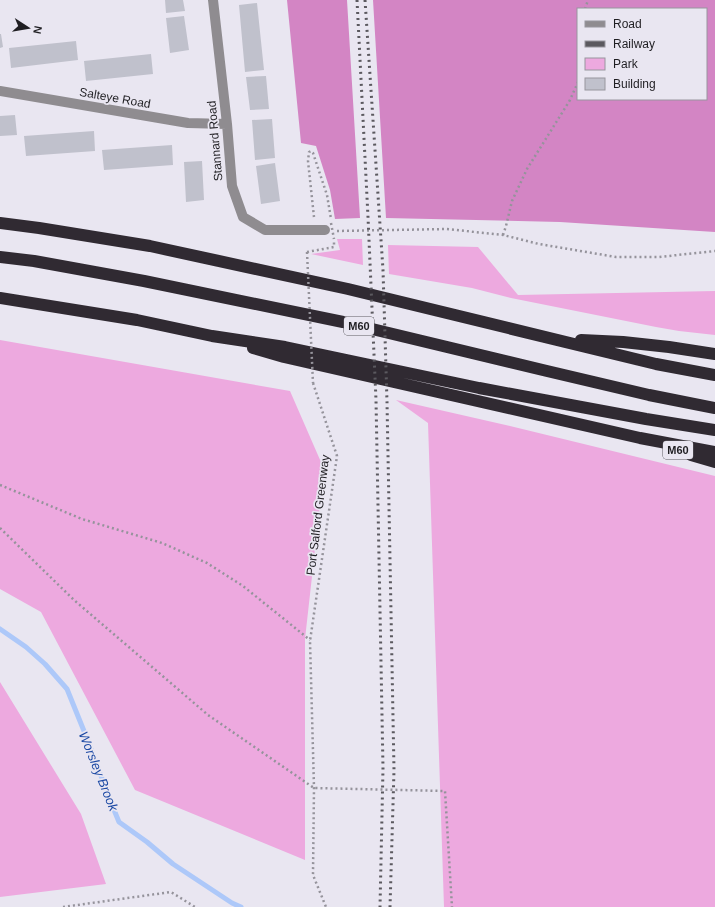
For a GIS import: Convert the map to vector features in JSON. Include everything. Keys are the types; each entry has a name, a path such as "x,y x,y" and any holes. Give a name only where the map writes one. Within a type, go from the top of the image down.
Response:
{"highway":[{"path":"0,223 150,246 348,289 656,364 715,375"},
{"name":"M60","path":"0,257 34,261 144,280 343,322 649,395 715,408"},
{"name":"M60","path":"0,298 136,320 212,336 285,347 479,388 646,419 715,430"},
{"name":"M60","path":"212,336 284,357 640,438 715,452"},
{"path":"552,338 623,342 715,354"},
{"name":"M60","path":"640,438 715,462"}],"street":[{"name":"Stannard Road","path":"214,0 232,186 243,217 265,230 324,228"},
{"name":"Salteye Road","path":"0,91 188,123 227,124"}],"path":[{"path":"503,235 512,201 528,169 570,100 577,84"},
{"path":"311,151 327,195 324,228 308,161 309,152 311,151"},
{"path":"324,228 447,229 503,235 539,244 616,257 659,256 715,251"},
{"name":"Port Salford Greenway","path":"324,228 334,247 307,252 313,383 337,456 310,640 314,788 313,875 326,907"},
{"path":"0,485 82,519 162,543 207,563 243,586 310,640"},
{"path":"0,528 74,600 208,715 314,788 444,791 452,907"},
{"path":"63,907 171,892 195,907"}],"green space":[{"path":"337,239 362,239 363,265 311,254 340,250"},
{"path":"388,245 478,247 518,295 715,291 715,335 656,327 511,298 472,288 389,274"},
{"path":"0,340 290,391 324,469 305,639 305,860 135,790 41,612 0,589"},
{"path":"396,400 715,476 715,907 444,907 428,423"},
{"path":"0,682 81,814 106,884 0,897"}],"shaded area":[{"path":"287,0 347,0 360,218 335,219 330,190 316,146 301,143"},
{"path":"373,0 715,0 715,232 560,222 386,218"}],"building":[{"path":"165,0 183,0 185,11 166,13"},
{"path":"257,3 264,70 245,72 239,5"},
{"path":"184,16 189,50 170,53 166,18"},
{"path":"0,34 3,47 0,48"},
{"path":"76,41 78,60 11,68 9,48"},
{"path":"151,54 153,74 86,81 84,61"},
{"path":"266,76 269,109 250,110 246,77"},
{"path":"15,115 17,135 0,136 0,116"},
{"path":"272,119 275,158 255,160 252,120"},
{"path":"94,131 95,151 26,156 24,136"},
{"path":"172,145 173,165 104,170 102,150"},
{"path":"202,161 204,200 186,202 184,162"},
{"path":"275,163 280,201 261,204 256,166"}],"waterway":[{"name":"Worsley Brook","path":"0,629 26,647 45,664 67,689 119,822 147,842 173,864 232,903 241,907"}],"railway":[{"path":"357,0 376,400 383,768 380,907"},
{"path":"365,0 383,270 387,402 394,770 390,907"}]}
